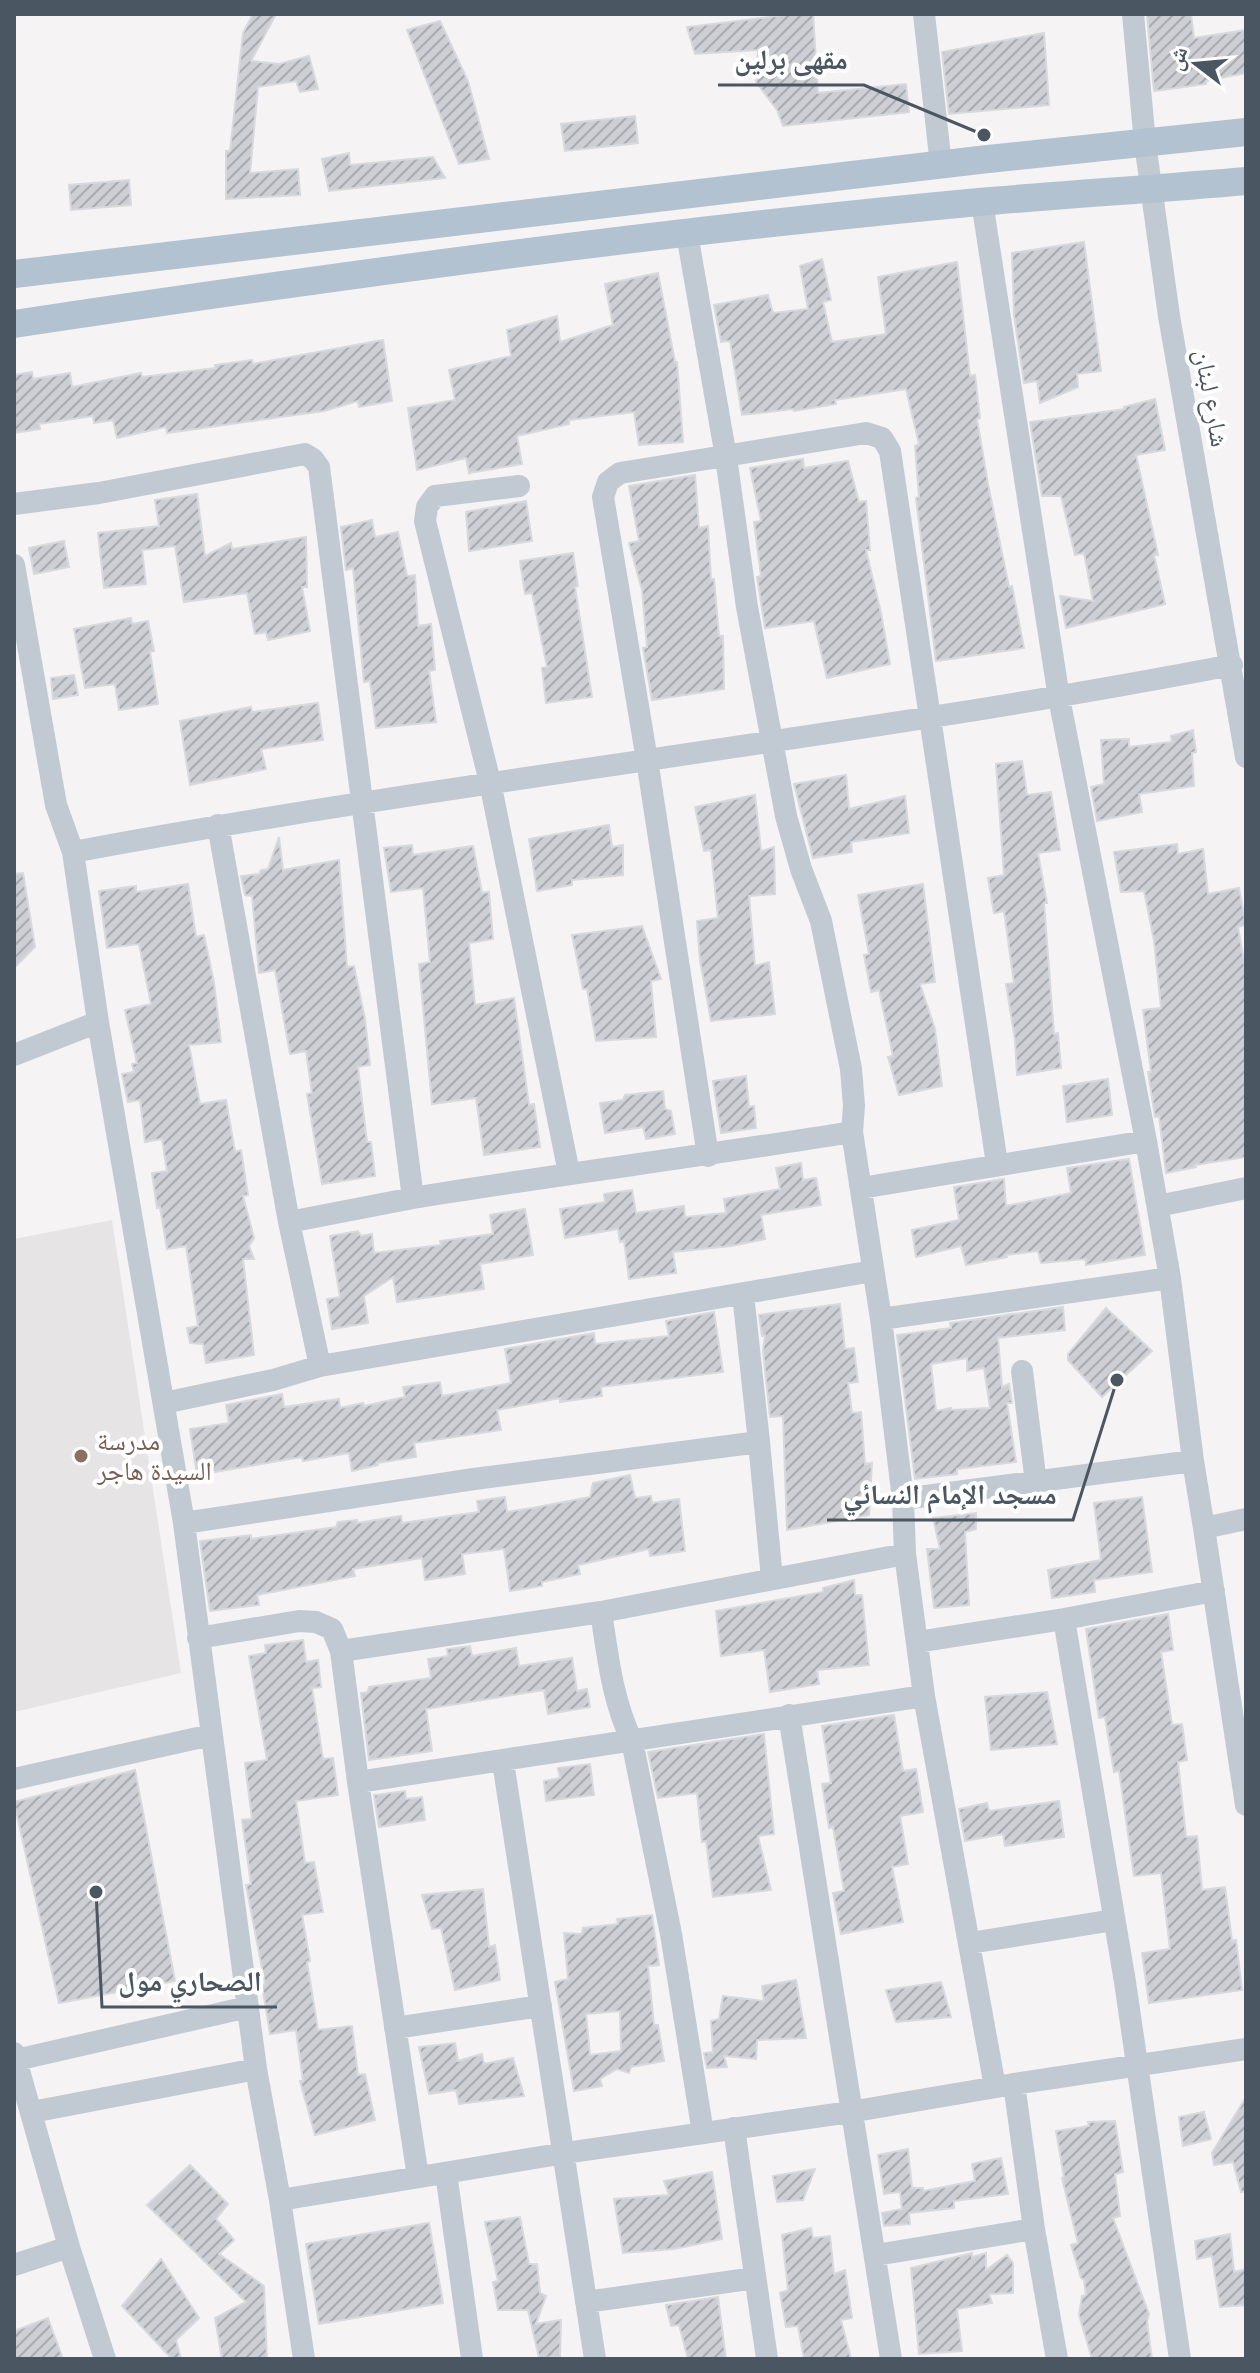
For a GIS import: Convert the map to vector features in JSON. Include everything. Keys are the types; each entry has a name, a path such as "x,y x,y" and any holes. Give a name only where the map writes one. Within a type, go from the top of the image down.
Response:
{"main road":[{"path":"14,274 1246,132"},
{"path":"14,324 224,292 687,234 982,202 1246,181"}],"street":[{"path":"924,14 941,165"},
{"name":"شارع لبنان","path":"1133,14 1145,143 1169,316 1246,757"},
{"path":"982,202 1059,698 1170,1278 1193,1461 1246,1805"},
{"path":"687,234 726,457 747,607 786,816 801,869 821,921 851,1069 854,1106 852,1132 881,1319 903,1499 905,1554 924,1696 970,1943 1005,2085 1057,2359"},
{"path":"708,1156 603,497 608,482 620,473 866,433 882,438 890,451 997,1164"},
{"path":"14,504 113,491 285,456 305,454 319,467 413,1198"},
{"path":"519,486 435,496 427,507 425,521 490,782 569,1173"},
{"path":"14,565 56,805 73,852 98,1022 184,1523 256,2069 304,2359"},
{"path":"73,852 218,825 490,782 1059,698 1232,665"},
{"path":"218,825 289,1222 320,1366"},
{"path":"14,1055 98,1022"},
{"path":"289,1222 569,1173 708,1156 852,1132"},
{"path":"861,1188 1146,1141"},
{"path":"1158,1206 1246,1188"},
{"path":"164,1403 264,1382 320,1366 873,1271"},
{"path":"881,1319 1170,1278"},
{"path":"743,1294 772,1579"},
{"path":"1022,1371 1036,1483"},
{"path":"184,1523 474,1479 759,1442"},
{"path":"903,1499 1193,1461"},
{"path":"1204,1528 1246,1519"},
{"path":"341,1651 601,1612 905,1554"},
{"path":"917,1642 1214,1591"},
{"path":"601,1612 613,1691 620,1717 632,1741 671,1934 703,2133"},
{"path":"1064,1619 1137,2066 1180,2359"},
{"path":"198,1638 299,1621 316,1622 332,1629 341,1651 418,2177"},
{"path":"358,1782 924,1696"},
{"path":"789,1715 891,2359"},
{"path":"14,1779 211,1735"},
{"path":"503,1762 595,2359"},
{"path":"970,1943 1114,1920"},
{"path":"395,2028 541,2006"},
{"path":"105,2359 69,2247 15,2056 248,2007"},
{"path":"280,2200 565,2153 850,2112 1246,2049"},
{"path":"32,2112 256,2069"},
{"path":"734,2128 767,2359"},
{"path":"446,2173 472,2359"},
{"path":"876,2255 1034,2229"},
{"path":"14,2265 69,2247"},
{"path":"586,2302 755,2278"}],"shaded area":[{"name":"مدرسة السيدة هاجر","path":"112,1220 181,1673 14,1712 14,1239"}],"building":[{"path":"253,14 276,14 251,61 279,64 309,56 318,89 300,92 296,81 258,87 250,173 298,169 300,195 226,199 226,151 230,151 243,33"},
{"path":"813,14 818,93 906,84 909,112 783,126 777,110 756,82 758,50 695,54 687,27"},
{"path":"1147,14 1191,14 1194,38 1246,30 1246,73 1206,81 1206,84 1154,91"},
{"path":"440,21 468,81 489,159 459,164 407,30"},
{"path":"1044,33 1049,105 949,114 942,52"},
{"path":"635,116 638,143 565,151 561,124"},
{"path":"349,153 350,165 433,157 445,178 329,191 322,159"},
{"path":"129,180 131,205 71,210 69,185"},
{"path":"1084,242 1101,371 1077,374 1078,387 1040,403 1037,381 1024,383 1014,315 1012,253"},
{"path":"822,259 831,300 823,302 832,342 886,334 878,277 957,262 970,376 975,375 980,418 977,419 988,484 1024,648 936,661 916,498 919,497 915,446 919,444 906,389 835,400 836,404 794,411 742,415 730,341 721,342 714,305 768,295 773,313 808,309 800,266"},
{"path":"658,273 677,362 683,442 639,445 634,412 569,420 569,424 517,436 522,464 469,473 466,458 417,470 408,408 455,400 449,370 511,356 507,330 557,316 560,342 613,325 605,284"},
{"path":"383,340 392,401 359,407 358,401 324,411 167,433 166,427 117,438 113,420 94,423 93,416 39,424 40,429 14,433 14,375 32,372 33,379 70,373 72,387 141,373 142,377 216,368 215,365 252,360 253,364"},
{"path":"1155,399 1165,450 1136,455 1158,555 1154,555 1165,604 1066,628 1060,596 1093,601 1084,553 1075,555 1061,496 1042,496 1030,422 1125,409"},
{"path":"803,459 804,468 848,461 859,502 866,501 870,550 866,550 890,664 827,678 814,621 765,628 757,577 761,576 754,522 761,521 750,468"},
{"path":"695,475 699,528 708,526 711,579 714,579 719,636 723,636 724,689 652,700 643,648 647,647 642,590 629,543 639,541 629,486"},
{"path":"197,494 205,556 231,543 232,549 306,537 307,587 302,587 310,631 268,640 266,632 255,634 247,593 184,602 175,546 142,550 146,584 104,588 98,533 159,526 155,500"},
{"path":"526,501 532,541 469,551 466,512"},
{"path":"372,520 375,537 398,532 407,576 415,575 418,626 431,624 435,670 429,671 436,722 376,728 370,681 364,682 353,568 346,570 341,527"},
{"path":"64,541 69,567 34,574 29,548"},
{"path":"573,553 578,586 575,587 592,697 546,703 542,668 547,667 532,593 525,594 520,561"},
{"path":"131,618 132,624 148,621 158,704 119,710 115,684 85,688 74,629"},
{"path":"74,675 78,695 53,699 51,678"},
{"path":"318,703 323,740 261,749 266,769 190,785 180,721 251,707 252,712"},
{"path":"1193,730 1196,752 1192,753 1194,786 1139,794 1142,812 1097,821 1091,787 1104,784 1101,740 1129,739 1129,747 1172,742 1171,736"},
{"path":"1022,761 1027,795 1051,792 1060,850 1038,853 1047,903 1044,903 1054,1034 1058,1033 1061,1068 1017,1075 1006,984 1014,983 1004,911 994,913 988,878 1004,875 996,764"},
{"path":"846,775 849,809 905,796 909,833 851,842 852,852 813,858 794,784"},
{"path":"755,795 761,851 774,847 775,894 749,896 755,966 769,962 775,1014 711,1021 700,960 697,921 718,918 711,850 704,851 695,807"},
{"path":"609,825 612,847 623,845 623,875 572,880 572,885 537,891 529,839"},
{"path":"279,837 283,870 339,860 347,967 354,966 365,1019 370,1065 358,1067 367,1142 371,1142 375,1176 322,1184 307,1094 312,1093 306,1051 290,1054 275,970 259,973 252,896 245,895 241,876 259,874 261,870 268,869"},
{"path":"1177,844 1178,854 1203,849 1208,894 1239,888 1246,925 1238,927 1246,973 1246,1157 1166,1173 1159,1116 1155,1117 1148,1072 1151,1072 1143,1010 1161,1008 1154,941 1144,891 1121,892 1114,852"},
{"path":"412,845 413,855 473,846 482,893 489,892 493,939 469,943 475,1005 514,998 529,1105 534,1104 540,1147 484,1155 476,1098 432,1104 419,964 430,962 423,888 391,892 384,848"},
{"path":"23,873 35,947 14,968 14,874"},
{"path":"188,884 196,937 204,935 221,1042 189,1045 200,1104 226,1100 235,1152 241,1150 248,1195 243,1196 254,1238 249,1246 254,1259 243,1259 254,1355 206,1363 203,1344 190,1343 187,1328 198,1326 186,1246 167,1249 160,1207 157,1208 152,1173 167,1171 162,1139 145,1142 140,1100 128,1102 122,1074 134,1072 132,1064 137,1063 125,1010 151,1004 139,944 107,948 99,891 136,886 136,892"},
{"path":"923,884 935,982 920,984 935,1029 942,1086 899,1095 888,1057 893,1056 879,990 871,992 864,955 869,954 858,895"},
{"path":"642,926 661,979 651,981 656,1037 596,1041 587,989 583,989 572,935"},
{"path":"746,1076 749,1107 754,1106 756,1128 721,1133 713,1081"},
{"path":"1108,1079 1112,1115 1067,1122 1063,1086"},
{"path":"663,1091 665,1109 671,1111 675,1134 646,1139 643,1127 605,1133 600,1103 623,1100 625,1095"},
{"path":"1129,1159 1145,1255 1086,1265 1086,1259 1041,1263 1038,1251 966,1265 961,1246 916,1257 912,1230 959,1220 954,1187 1004,1179 1006,1206 1071,1193 1067,1168"},
{"path":"801,1163 803,1180 816,1178 821,1205 761,1215 765,1239 673,1252 676,1273 629,1279 624,1241 620,1242 618,1229 565,1238 560,1209 605,1202 604,1194 632,1190 636,1213 684,1206 685,1217 726,1213 724,1199 780,1189 776,1168"},
{"path":"525,1209 533,1255 480,1264 484,1289 397,1302 393,1277 364,1296 368,1323 332,1329 327,1299 340,1297 330,1236 358,1231 361,1236 372,1234 374,1253 441,1245 440,1241 493,1234 490,1215"},
{"path":"840,1304 845,1349 854,1348 858,1382 848,1383 852,1413 861,1412 865,1464 872,1463 869,1515 787,1530 783,1416 770,1417 763,1351 765,1335 762,1336 759,1315"},
{"path":"1063,1307 1065,1330 998,1338 1002,1387 1009,1384 1012,1403 1007,1403 1016,1462 957,1469 957,1474 915,1479 897,1335 951,1328 950,1323","holes":["967,1358 967,1371 984,1368 990,1408 936,1411 931,1364"]},
{"path":"1106,1308 1152,1351 1102,1397 1068,1360 1068,1354"},
{"path":"714,1312 723,1372 601,1387 602,1396 560,1402 560,1398 497,1410 501,1430 414,1443 416,1457 377,1463 352,1471 349,1453 303,1461 302,1457 197,1475 190,1429 229,1423 226,1405 282,1394 284,1407 339,1399 340,1408 405,1397 403,1387 440,1382 442,1396 511,1383 505,1349 594,1333 595,1344 669,1336 666,1321"},
{"path":"630,1475 635,1498 651,1496 652,1503 679,1499 685,1551 650,1556 649,1549 578,1565 580,1574 542,1582 542,1586 510,1591 504,1549 462,1554 465,1574 425,1580 422,1558 353,1569 355,1576 257,1595 259,1605 210,1611 200,1541 251,1535 251,1539 336,1527 338,1522 357,1520 357,1523 401,1516 402,1523 479,1512 477,1501 505,1497 507,1512 590,1497 593,1483"},
{"path":"1142,1497 1152,1572 1094,1580 1095,1592 1052,1598 1048,1570 1101,1560 1094,1503"},
{"path":"976,1513 976,1529 965,1532 969,1605 934,1608 927,1549 940,1549 933,1518"},
{"path":"854,1580 855,1595 862,1595 869,1665 817,1670 819,1684 770,1692 764,1650 721,1656 716,1611 823,1592 823,1588"},
{"path":"1168,1614 1173,1650 1161,1652 1172,1725 1182,1724 1187,1760 1178,1762 1186,1837 1197,1836 1202,1890 1225,1887 1242,1990 1149,2003 1142,1953 1170,1949 1161,1873 1134,1876 1119,1771 1114,1772 1105,1717 1099,1718 1086,1629"},
{"path":"303,1640 306,1662 318,1660 321,1687 312,1688 323,1759 333,1758 338,1795 296,1801 305,1863 314,1862 323,1912 302,1915 310,1961 307,1962 318,2030 352,2026 358,2075 365,2074 375,2120 315,2135 300,2081 303,2081 296,2030 270,2034 262,1985 265,1984 246,1885 251,1884 242,1820 252,1819 245,1763 267,1760 249,1656 266,1653 265,1645"},
{"path":"470,1646 472,1656 516,1648 519,1666 572,1658 577,1691 587,1689 590,1707 548,1714 544,1690 426,1709 432,1751 369,1760 361,1693 368,1692 369,1687 431,1678 428,1659 448,1656 447,1649"},
{"path":"1047,1692 1057,1744 991,1750 985,1697"},
{"path":"894,1715 903,1771 916,1769 923,1812 900,1816 908,1864 892,1867 903,1922 841,1934 833,1893 844,1891 822,1784 831,1783 822,1726"},
{"path":"764,1734 774,1834 758,1836 771,1890 713,1897 706,1841 702,1842 697,1793 658,1798 648,1752"},
{"path":"590,1764 594,1795 546,1801 544,1781 560,1778 558,1768"},
{"path":"135,1770 175,1981 59,2003 14,1802"},
{"path":"405,1791 406,1799 422,1797 425,1820 379,1827 374,1795"},
{"path":"1059,1801 1064,1837 1005,1846 1003,1834 965,1841 959,1809 987,1803 989,1811"},
{"path":"483,1889 489,1947 495,1945 500,1980 455,1990 441,1928 432,1929 422,1895"},
{"path":"652,1915 659,1965 648,1966 654,2025 658,2025 664,2061 631,2067 629,2073 617,2069 600,2079 602,2086 574,2091 555,1982 568,1979 564,1933 582,1934 583,1928 618,1924 617,1919","holes":["620,2011 621,2051 590,2055 586,2014"]},
{"path":"796,1980 806,2038 757,2040 756,2059 724,2056 727,2067 707,2068 704,2053 713,2052 711,2021 719,2019 723,1996 764,2001 762,1986"},
{"path":"941,1982 951,2017 896,2022 886,1990"},
{"path":"455,2043 458,2061 482,2054 484,2064 513,2058 524,2096 459,2104 456,2090 429,2094 419,2047"},
{"path":"1246,2097 1246,2191 1241,2192 1233,2162 1214,2165 1212,2153"},
{"path":"1204,2112 1211,2139 1183,2146 1179,2117"},
{"path":"1115,2121 1123,2172 1115,2174 1120,2216 1113,2218 1149,2314 1147,2322 1152,2359 1092,2359 1079,2315 1082,2296 1086,2295 1071,2245 1078,2243 1062,2178 1056,2131 1089,2126 1088,2122"},
{"path":"908,2149 912,2188 923,2188 923,2191 975,2181 972,2164 1001,2158 1008,2194 954,2201 954,2208 909,2213 910,2224 884,2226 882,2213 902,2209 900,2192 884,2194 878,2155"},
{"path":"190,2165 228,2204 216,2219 234,2240 219,2254 264,2286 267,2359 222,2359 215,2318 246,2302 147,2205"},
{"path":"815,2169 803,2200 777,2202 773,2176"},
{"path":"712,2172 722,2239 674,2249 623,2253 614,2199 669,2195 664,2181"},
{"path":"520,2217 529,2264 537,2264 540,2293 546,2296 536,2324 561,2320 560,2357 539,2358 528,2310 498,2310 493,2282 498,2281 485,2222"},
{"path":"429,2223 443,2303 319,2324 306,2244"},
{"path":"811,2228 813,2238 830,2236 834,2274 845,2270 852,2318 841,2320 851,2359 804,2359 798,2326 786,2327 780,2293 788,2290 782,2235"},
{"path":"1230,2234 1234,2272 1246,2269 1246,2305 1220,2307 1212,2256 1197,2259 1195,2241"},
{"path":"972,2253 972,2257 986,2253 986,2270 1007,2255 1013,2263 1013,2293 989,2294 992,2303 957,2309 962,2351 919,2354 911,2268"},
{"path":"161,2259 199,2318 176,2340 181,2359 172,2359 122,2306"},
{"path":"718,2297 726,2359 688,2359 679,2325 671,2326 666,2305"},
{"path":"48,2318 63,2359 14,2359 14,2331"}],"place":[{"name":"مقهى برلين","path":"984,135"},
{"name":"مسجد الإمام النسائي","path":"1117,1380"},
{"name":"مدرسة السيدة هاجر","path":"81,1456"},
{"name":"الصحاري مول","path":"96,1892"}]}
